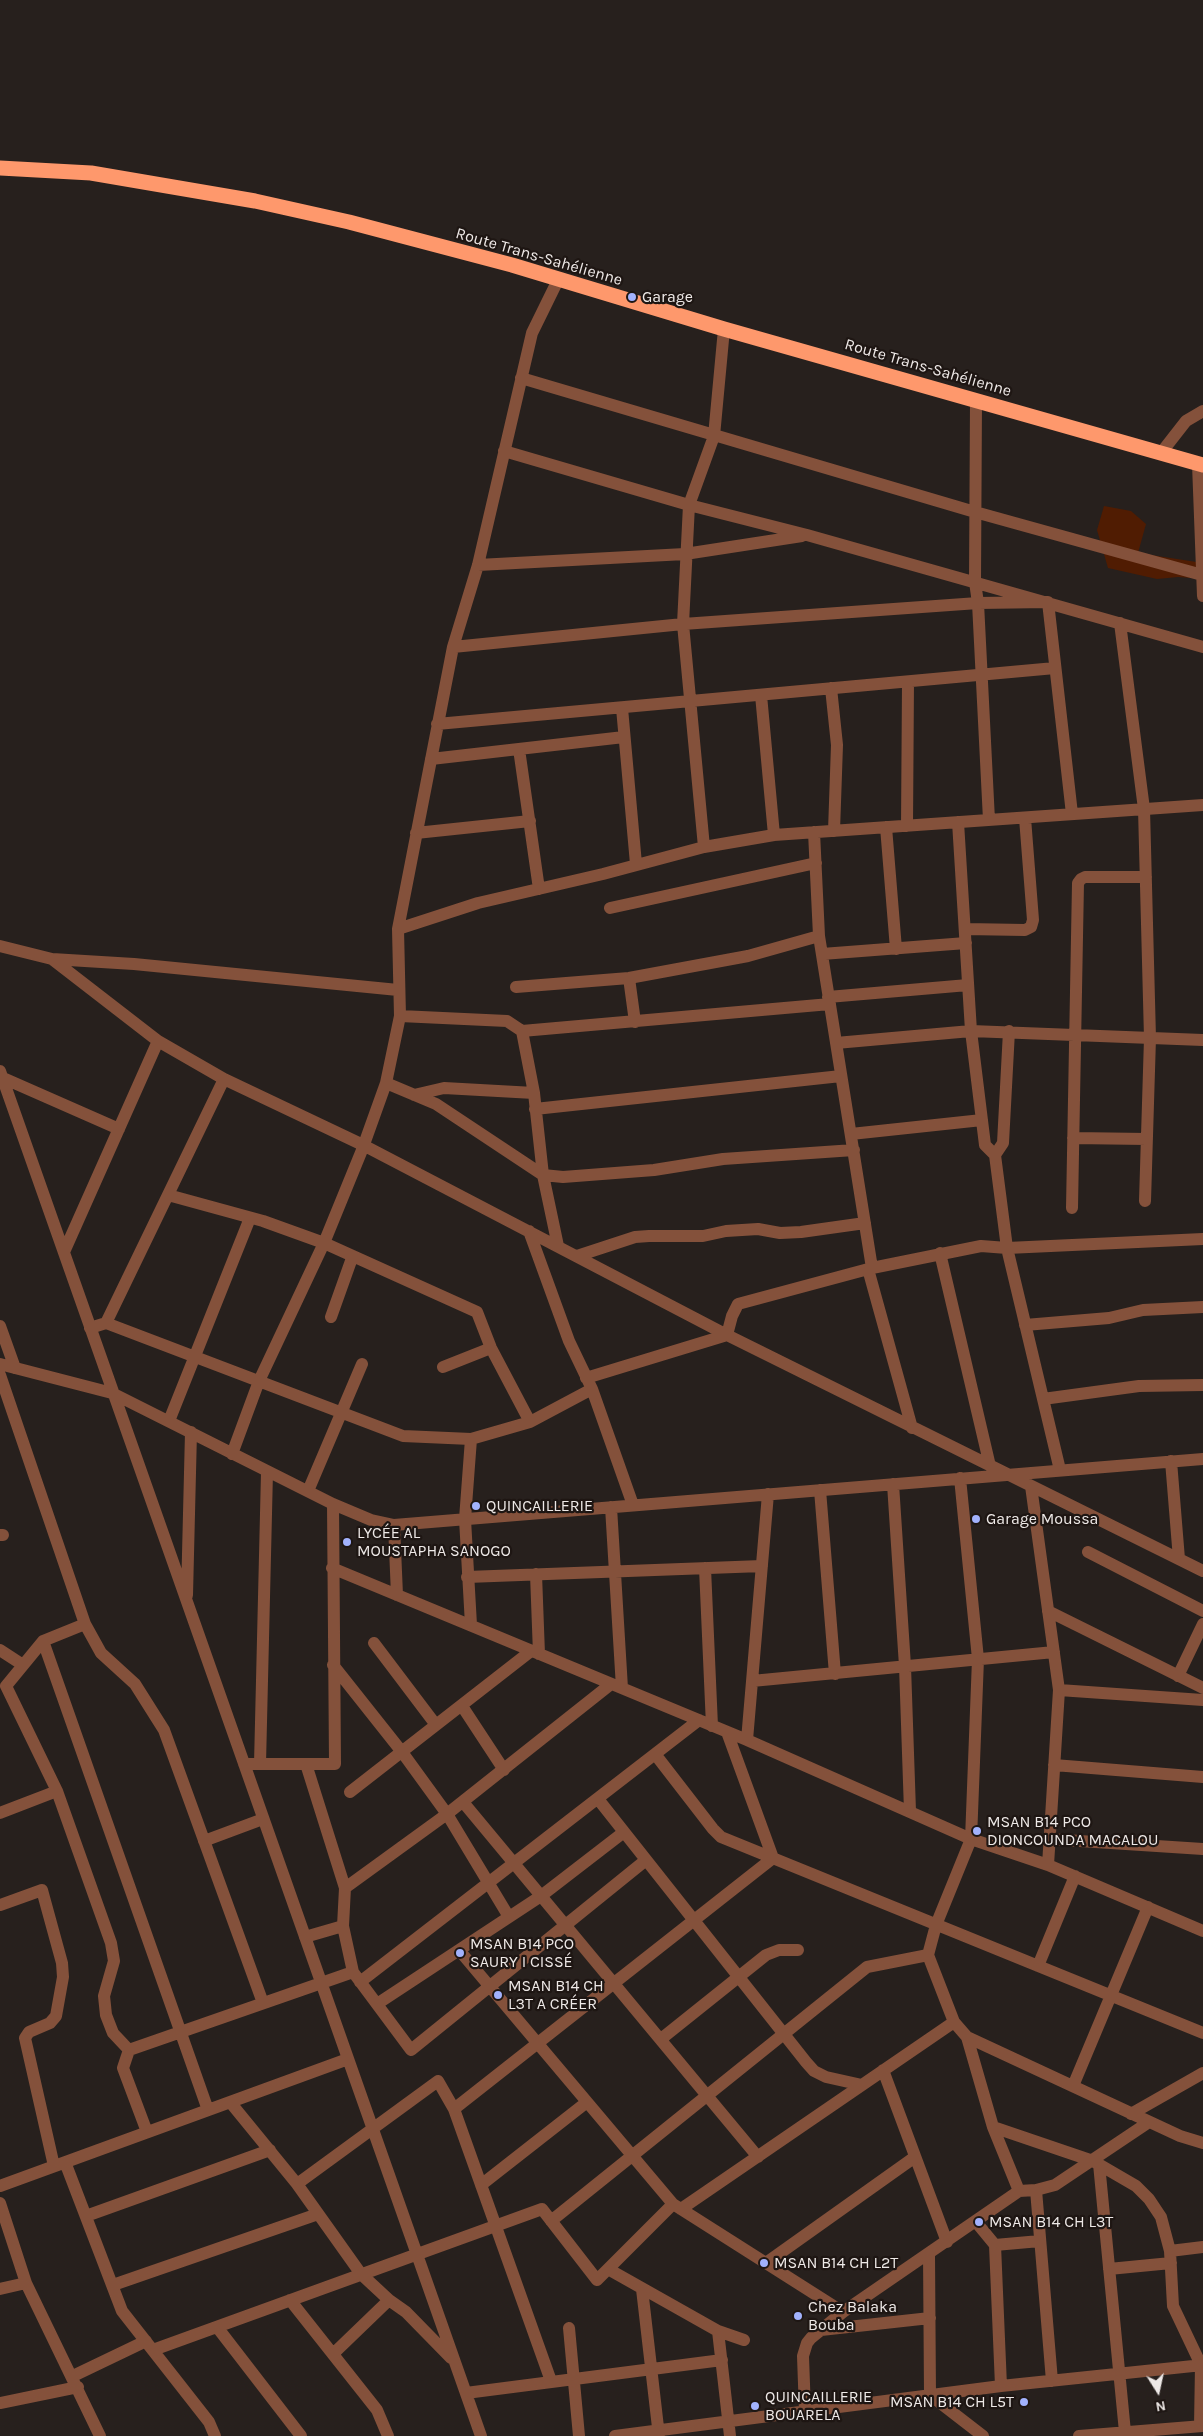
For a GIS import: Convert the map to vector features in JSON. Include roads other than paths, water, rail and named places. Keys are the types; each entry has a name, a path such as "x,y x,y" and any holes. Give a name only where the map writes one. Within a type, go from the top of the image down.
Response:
{"highway":[{"name":"Route Trans-Sahélienne","path":"0,168 91,172 255,201 349,222 512,265 724,330 1201,465"}],"street":[{"path":"232,1454 259,1381 324,1243 386,1083 400,1016 398,929 453,647 478,565 532,333 558,280"},
{"path":"704,847 683,624 689,504 714,436 724,330"},
{"path":"521,378 975,512 1202,575"},
{"path":"976,401 975,582 978,603 980,675 989,820"},
{"path":"1161,453 1186,421 1203,412"},
{"path":"504,451 1203,647"},
{"path":"1201,465 1203,593"},
{"path":"478,565 686,554 807,535"},
{"path":"453,647 683,624 978,603 1048,602"},
{"path":"1048,602 1072,814"},
{"path":"1120,623 1144,809 1150,1038 1145,1201"},
{"path":"437,724 1055,668"},
{"path":"908,682 908,826"},
{"path":"832,688 837,745 834,831"},
{"path":"760,695 774,835"},
{"path":"622,708 636,864"},
{"path":"431,759 624,737"},
{"path":"520,750 539,889"},
{"path":"398,929 478,903 704,847 774,835 1203,805"},
{"path":"965,930 1025,930 1031,927 1033,920 1026,818"},
{"path":"416,833 530,821"},
{"path":"958,822 971,1031 985,1145 995,1155 1007,1248 1060,1470"},
{"path":"886,827 896,949"},
{"path":"814,832 819,936 854,1150 870,1268 912,1428"},
{"path":"610,908 816,864"},
{"path":"1072,1208 1078,883 1081,878 1086,877 1146,877"},
{"path":"516,987 629,978 748,956 819,936"},
{"path":"822,954 966,943"},
{"path":"0,946 52,959 134,964 398,990"},
{"path":"52,959 158,1041 224,1079 363,1145 727,1335 912,1428 990,1466 1011,1474 1031,1486 1203,1572"},
{"path":"629,978 635,1022"},
{"path":"400,1016 507,1021 522,1031 635,1022 968,985"},
{"path":"522,1031 534,1093 543,1175 558,1246"},
{"path":"836,1043 971,1031 1203,1040"},
{"path":"995,1155 1003,1143 1009,1031"},
{"path":"64,1252 158,1041"},
{"path":"1,1074 119,1129"},
{"path":"1,1074 481,2436"},
{"path":"536,1109 841,1076"},
{"path":"106,1323 224,1079"},
{"path":"386,1083 436,1104 543,1175 563,1177 654,1170 722,1159 854,1150"},
{"path":"414,1095 444,1088 534,1093"},
{"path":"851,1134 982,1120"},
{"path":"1073,1138 1147,1139"},
{"path":"168,1195 250,1218 324,1243 352,1258 477,1312 491,1348 530,1422"},
{"path":"169,1421 250,1218"},
{"path":"577,1256 635,1237 702,1236 758,1229 780,1233 801,1232 865,1223"},
{"path":"530,1231 569,1342 589,1384 633,1505"},
{"path":"727,1335 732,1316 738,1304 870,1268 940,1253 981,1246 1007,1248 1203,1239"},
{"path":"940,1253 990,1466"},
{"path":"332,1317 352,1258"},
{"path":"1025,1325 1109,1318 1143,1310 1203,1307"},
{"path":"90,1328 106,1323 403,1436 471,1439 530,1422 589,1384 727,1335"},
{"path":"0,1326 15,1368"},
{"path":"443,1367 491,1348"},
{"path":"0,1364 112,1393 333,1504 370,1520 394,1525 1203,1459"},
{"path":"308,1492 362,1364"},
{"path":"0,1375 85,1624 101,1653 135,1684 164,1730 263,2004"},
{"path":"1043,1399 1139,1386 1203,1385"},
{"path":"187,1604 191,1432"},
{"path":"471,1439 465,1519 471,1625"},
{"path":"1171,1461 1179,1559"},
{"path":"260,1764 267,1472"},
{"path":"960,1478 978,1659 971,1839 936,1925 928,1955 954,2022 967,2037 1180,2136 1203,2143"},
{"path":"893,1484 905,1666 910,1810"},
{"path":"1031,1486 1059,1690 1048,1865"},
{"path":"820,1490 835,1674"},
{"path":"747,1740 768,1494"},
{"path":"244,1764 335,1764 333,1504"},
{"path":"611,1507 617,1686"},
{"path":"394,1525 397,1595"},
{"path":"1088,1552 1203,1611"},
{"path":"467,1577 762,1566"},
{"path":"332,1568 747,1740 910,1810 971,1839 1048,1865 1203,1931"},
{"path":"705,1568 712,1726"},
{"path":"535,1652 536,1574"},
{"path":"1048,1612 1203,1688"},
{"path":"85,1624 43,1641 3,1687 57,1791 111,1943 114,1961 104,1996 106,2015 114,2034 129,2050"},
{"path":"1178,1676 1203,1624"},
{"path":"43,1641 208,2110"},
{"path":"374,1643 436,1726"},
{"path":"0,1650 23,1665"},
{"path":"350,1792 535,1652"},
{"path":"752,1681 1054,1652"},
{"path":"333,1666 402,1752 447,1814 509,1917"},
{"path":"345,1888 617,1686"},
{"path":"1059,1690 1203,1700"},
{"path":"462,1706 504,1770"},
{"path":"129,2050 321,1983 357,1977 488,1884 699,1720"},
{"path":"727,1732 772,1858"},
{"path":"655,1754 717,1833 772,1858 1203,2033"},
{"path":"306,1764 345,1888 343,1926 357,1977 411,2050 646,1860"},
{"path":"1054,1765 1203,1777"},
{"path":"0,1813 57,1791"},
{"path":"598,1799 814,2071 826,2077 862,2085"},
{"path":"463,1802 758,2157"},
{"path":"204,1841 263,1819"},
{"path":"377,2004 541,1896 624,1832"},
{"path":"1049,1839 1203,1849"},
{"path":"454,2109 772,1858"},
{"path":"1038,1966 1074,1876"},
{"path":"0,1904 42,1890 62,1963 63,1977 56,2016 50,2023 29,2032 25,2038 60,2164 86,2216 122,2311 209,2422 215,2436"},
{"path":"1073,2086 1148,1907"},
{"path":"305,1937 343,1926"},
{"path":"459,1950 677,2207 843,2312"},
{"path":"661,2040 738,1977 772,1952 798,1950"},
{"path":"551,2221 867,1967 928,1955"},
{"path":"0,2403 75,2381 149,2345 217,2327 542,2209 598,2280 677,2207 758,2157 954,2022"},
{"path":"967,2037 993,2127 1019,2191"},
{"path":"129,2050 123,2068 147,2132"},
{"path":"0,2186 348,2059"},
{"path":"884,2070 947,2242"},
{"path":"1132,2114 1203,2073"},
{"path":"297,2184 438,2081 454,2109 551,2381"},
{"path":"230,2102 297,2184 361,2274 389,2300 406,2312 456,2363"},
{"path":"481,2185 587,2102"},
{"path":"805,2412 803,2356 807,2343 821,2330 843,2312 1019,2191 1036,2190 1055,2185 1096,2163 1149,2122"},
{"path":"993,2127 1096,2163 1136,2186 1149,2199 1161,2217 1170,2257 1173,2306 1202,2365 1197,2429 1079,2436"},
{"path":"86,2216 270,2150"},
{"path":"766,2263 915,2156"},
{"path":"1096,2163 1109,2269 1124,2432"},
{"path":"1036,2190 1052,2381"},
{"path":"0,2204 26,2283 100,2436"},
{"path":"113,2285 318,2214"},
{"path":"976,2222 995,2244 1001,2386"},
{"path":"995,2244 1040,2241"},
{"path":"1109,2269 1170,2257 1203,2247"},
{"path":"930,2254 930,2395"},
{"path":"608,2269 718,2331 744,2340"},
{"path":"0,2289 26,2283"},
{"path":"642,2289 659,2433"},
{"path":"290,2300 377,2410 388,2436"},
{"path":"333,2354 389,2300"},
{"path":"821,2330 930,2318"},
{"path":"217,2327 301,2436"},
{"path":"569,2328 579,2436"},
{"path":"718,2331 730,2436"},
{"path":"466,2393 722,2360"},
{"path":"615,2436 659,2433 729,2421 1001,2386 1202,2365"},
{"path":"930,2395 983,2436"}],"place":[{"name":"Garage","path":"632,297"},
{"name":"QUINCAILLERIE","path":"476,1506"},
{"name":"Garage Moussa","path":"976,1519"},
{"name":"LYCÉE AL MOUSTAPHA SANOGO","path":"347,1542"},
{"name":"MSAN B14 PCO DIONCOUNDA MACALOU","path":"977,1831"},
{"name":"MSAN B14 PCO SAURY I CISSÉ","path":"460,1953"},
{"name":"MSAN B14 CH L3T A CRÉER","path":"498,1995"},
{"name":"MSAN B14 CH L3T","path":"979,2222"},
{"name":"MSAN B14 CH L2T","path":"764,2263"},
{"name":"Chez Balaka Bouba","path":"798,2316"},
{"name":"MSAN B14 CH L5T","path":"1024,2402"},
{"name":"QUINCAILLERIE BOUARELA","path":"755,2406"}]}
